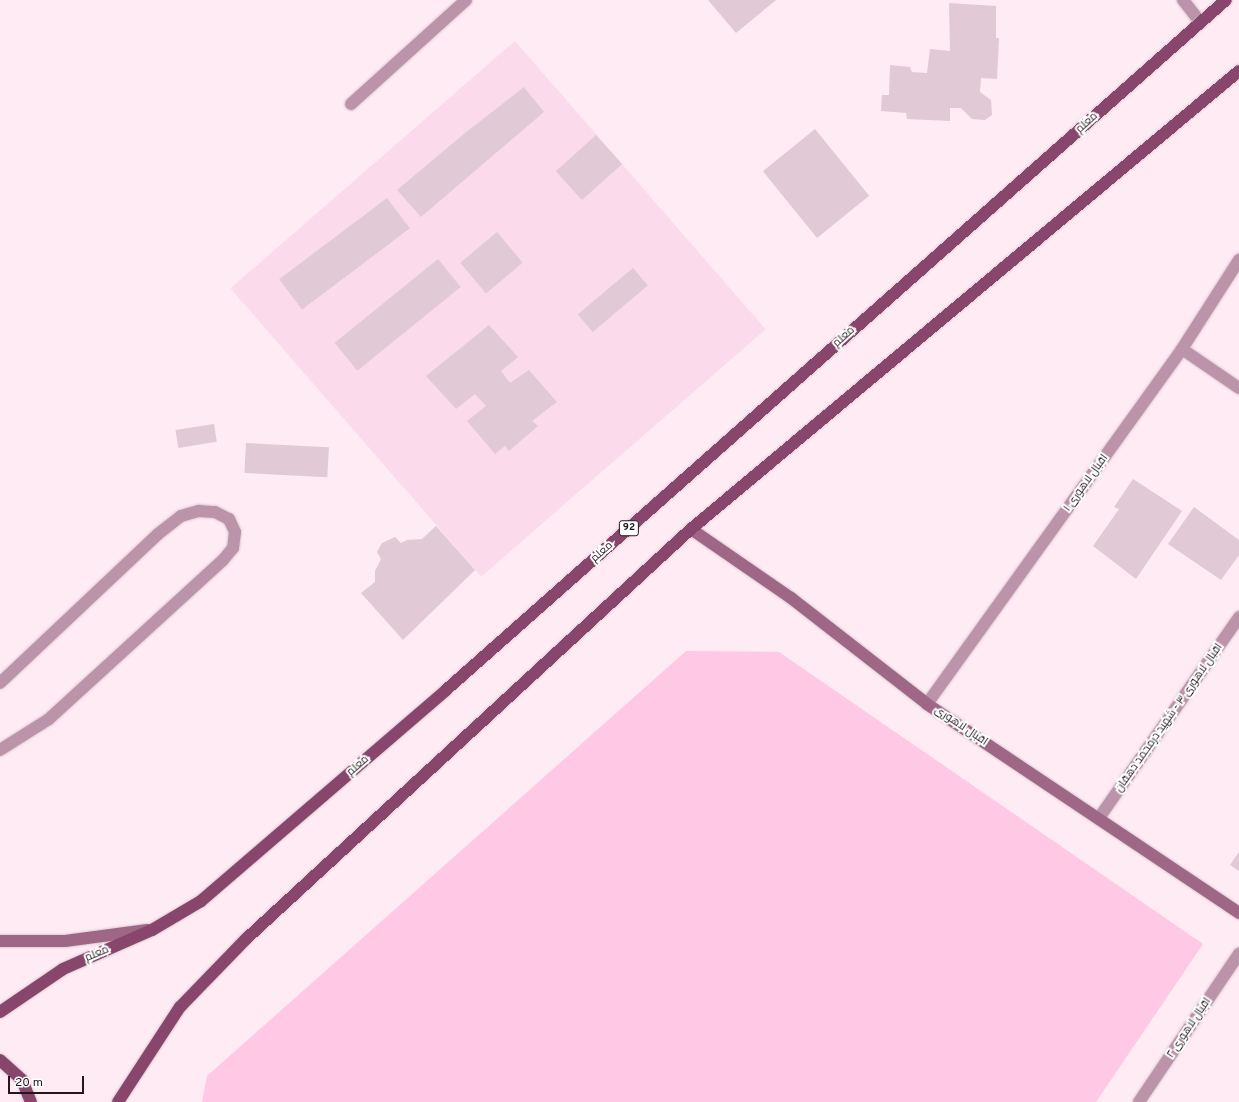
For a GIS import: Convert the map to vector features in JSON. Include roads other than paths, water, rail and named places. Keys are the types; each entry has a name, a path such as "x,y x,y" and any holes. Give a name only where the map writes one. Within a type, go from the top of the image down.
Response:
{"main road":[{"name":"معلم","path":"0,1012 63,969 152,930 201,901 440,695 1226,0"},
{"path":"118,1102 180,1007 246,939 691,529 1239,71"},
{"path":"0,1060 22,1080 31,1102"}],"street":[{"path":"351,104 466,0"},
{"path":"1183,0 1200,22"},
{"name":"اقبال لاهوری ۱","path":"927,704 1182,349 1239,260"},
{"path":"1182,349 1239,388"},
{"path":"0,683 158,534 181,516 199,511 215,512 229,519 235,532 233,548 222,560 50,719 0,750"},
{"name":"اقبال لاهوری","path":"691,529 791,598 927,704 1239,913"},
{"name":"اقبال لاهوری ۳ - شهید درمحمد دهقان","path":"1099,818 1239,617"},
{"path":"0,941 65,941 152,930"},
{"name":"اقبال لاهوری ۲","path":"1139,1102 1239,954"}]}
